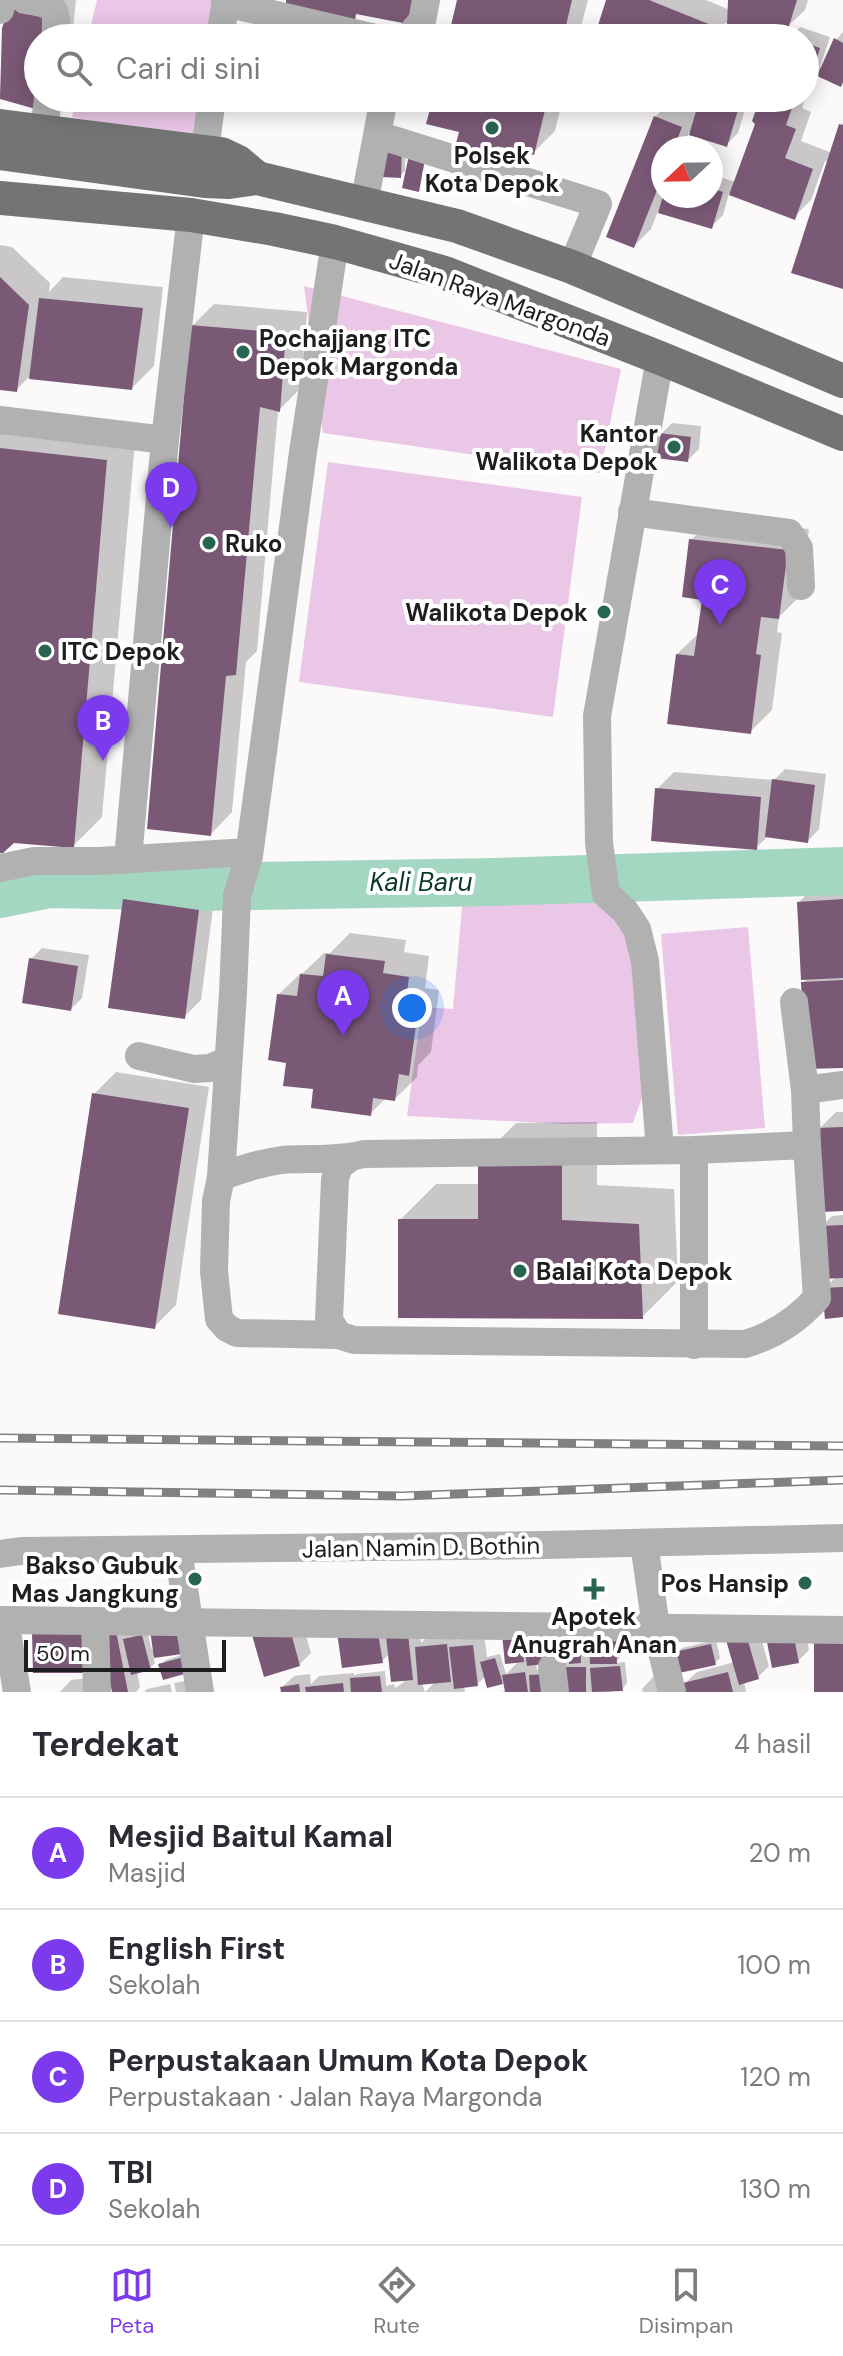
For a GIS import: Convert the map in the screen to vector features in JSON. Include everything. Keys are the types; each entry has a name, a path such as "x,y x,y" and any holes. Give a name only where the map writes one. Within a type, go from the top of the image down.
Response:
{"main road":[{"name":"Jalan Raya Margonda","path":"0,126 46,115 221,154 238,162 257,178"},
{"name":"Jalan Raya Margonda","path":"0,153 205,181 257,178 457,226 572,267 843,381"},
{"name":"Jalan Raya Margonda","path":"0,198 191,215 335,242 445,273 843,434"}],"street":[{"path":"0,10 3,0"},
{"path":"25,0 47,3 57,14 56,24"},
{"path":"420,24 426,0"},
{"path":"222,24 226,2 317,24"},
{"path":"205,151 210,112"},
{"path":"364,204 382,112"},
{"path":"378,135 598,204 572,267"},
{"path":"128,859 165,440 191,215"},
{"path":"335,242 249,854 237,896 221,1177 216,1201 214,1271 219,1319 237,1333 338,1335 354,1340 694,1345 745,1344 761,1340 805,1312 817,1298 805,1090 794,1002"},
{"path":"660,358 597,716 599,843 606,894 625,911 637,929 645,961 660,1150"},
{"path":"0,420 165,440"},
{"path":"632,512 789,533 799,548 801,586"},
{"path":"0,868 34,861 249,854"},
{"path":"139,1056 194,1069 210,1068 228,1060"},
{"path":"805,1090 843,1085"},
{"path":"221,1177 249,1166 282,1160 364,1154 694,1150 807,1145"},
{"path":"694,1150 694,1345"},
{"path":"338,1335 329,1320 335,1179 339,1166 351,1157"},
{"name":"Jalan Namin D. Bothin","path":"0,1554 21,1551 843,1538"},
{"path":"644,1543 656,1628 672,1692"},
{"path":"178,1550 200,1692"},
{"path":"17,1692 2,1620 843,1630"},
{"path":"95,1621 97,1692"}],"shaded area":[{"path":"97,0 219,0 215,24 91,24"},
{"path":"73,112 200,112 195,142 72,117"},
{"path":"304,286 621,369 600,473 323,433"},
{"path":"328,462 582,497 553,717 299,682"},
{"path":"577,890 595,897 626,932 635,966 648,1081 633,1123 565,1124 407,1116 422,1007 453,1009 463,896"},
{"path":"748,927 765,1128 678,1135 661,934"}],"building":[{"path":"286,0 417,0 413,24 356,14 355,24 335,24 286,14"},
{"path":"457,0 572,0 566,24 451,24"},
{"path":"606,0 649,0 709,24 598,24"},
{"path":"728,0 797,0 790,24 727,24"},
{"path":"11,3 49,12 48,24 24,24 24,106 0,99 2,28"},
{"path":"834,38 843,43 841,87 819,77"},
{"name":"Polsek Kota Depok","path":"429,112 545,112 534,155 497,146 494,156 455,147 459,132 426,124"},
{"path":"696,112 737,112 727,147 723,146 723,136 689,135"},
{"path":"755,112 791,112 786,125 796,129 785,158 813,169 795,220 729,195 755,124 752,121"},
{"path":"654,116 682,127 679,136 651,136 651,205 634,248 606,237"},
{"path":"839,124 843,125 843,289 791,273"},
{"path":"382,146 402,146 401,178 381,177"},
{"path":"410,150 426,154 419,192 402,188"},
{"path":"659,208 718,208 712,229 658,213"},
{"path":"0,277 29,305 17,392 0,390"},
{"path":"39,298 143,308 132,390 29,379"},
{"name":"Ruko","path":"190,325 286,333 280,412 260,407 236,675 226,676 211,836 147,829"},
{"name":"Kantor Walikota Depok","path":"659,433 691,437 688,462 656,458"},
{"name":"ITC Depok","path":"0,448 107,460 74,848 14,843 0,853"},
{"path":"689,539 788,550 779,619 761,617 756,654 761,655 751,734 667,724 676,654 694,656 702,600 682,597"},
{"path":"772,779 815,785 808,843 765,837"},
{"path":"655,788 761,797 757,850 651,841"},
{"path":"123,899 199,910 185,1019 108,1008"},
{"path":"843,899 843,978 801,980 797,902"},
{"path":"326,954 385,961 383,973 409,977 405,1009 418,1011 409,1076 399,1074 395,1101 373,1098 371,1116 311,1108 313,1089 283,1086 286,1063 268,1060 277,994 297,996 300,974 323,976"},
{"path":"29,958 78,966 71,1011 22,1003"},
{"path":"843,980 843,1068 805,1069 801,982"},
{"path":"92,1093 189,1108 155,1329 58,1314"},
{"path":"843,1127 843,1211 821,1212 817,1128"},
{"name":"Balai Kota Depok","path":"562,1157 562,1220 639,1224 643,1319 398,1318 398,1219 478,1219 478,1158"},
{"path":"843,1225 843,1278 822,1279 819,1226"},
{"path":"843,1287 843,1317 825,1319 822,1288"},
{"path":"289,1625 300,1666 264,1677 252,1635"},
{"path":"115,1626 128,1692 112,1692 99,1629"},
{"path":"186,1626 189,1653 154,1658 150,1630"},
{"path":"377,1627 383,1663 342,1668 337,1632"},
{"path":"564,1628 565,1659 546,1660 544,1630"},
{"path":"89,1631 89,1673 33,1673 32,1632"},
{"path":"521,1632 524,1662 505,1664 502,1634"},
{"path":"539,1632 544,1664 527,1666 523,1634"},
{"path":"568,1632 580,1632 581,1663 569,1664"},
{"path":"793,1632 799,1663 772,1668 766,1637"},
{"path":"408,1634 413,1680 391,1682 386,1636"},
{"path":"746,1634 759,1679 739,1685 726,1640"},
{"path":"142,1635 151,1670 131,1675 123,1639"},
{"path":"589,1635 616,1635 617,1664 590,1664"},
{"path":"814,1639 843,1639 843,1692 814,1692"},
{"path":"447,1644 451,1682 418,1685 415,1647"},
{"path":"711,1644 716,1665 679,1673 674,1652"},
{"path":"473,1645 478,1686 454,1689 449,1647"},
{"path":"184,1657 188,1673 163,1680 158,1664"},
{"path":"495,1658 503,1684 487,1688 480,1662"},
{"path":"620,1666 623,1691 592,1692 590,1668"},
{"path":"558,1667 586,1667 586,1692 558,1692"},
{"path":"525,1672 528,1692 505,1692 502,1675"},
{"path":"728,1672 733,1692 685,1692 683,1683"},
{"path":"549,1674 550,1692 530,1692 529,1675"},
{"path":"380,1676 382,1692 351,1692 350,1678"},
{"path":"343,1683 344,1692 306,1692 305,1687"},
{"path":"299,1684 300,1692 281,1692 280,1687"}],"waterway":[{"name":"Kali Baru","path":"0,894 49,884 201,887 843,871"}],"railway":[{"path":"0,1438 843,1446"},
{"path":"0,1490 402,1496 843,1480"}],"place":[{"name":"Polsek Kota Depok","path":"492,128"},
{"name":"Pochajjang ITC Depok Margonda","path":"243,352"},
{"name":"Kantor Walikota Depok","path":"674,447"},
{"name":"TBI","path":"171,528"},
{"name":"Ruko","path":"209,543"},
{"name":"Walikota Depok","path":"604,612"},
{"name":"Perpustakaan Umum Kota Depok","path":"720,625"},
{"name":"ITC Depok","path":"45,651"},
{"name":"English First","path":"103,761"},
{"name":"Mesjid Baitul Kamal","path":"343,1036"},
{"name":"Balai Kota Depok","path":"520,1271"},
{"name":"Bakso Gubuk Mas Jangkung","path":"195,1579"},
{"name":"Pos Hansip","path":"805,1583"},
{"name":"Apotek Anugrah Anan","path":"594,1589"}]}
